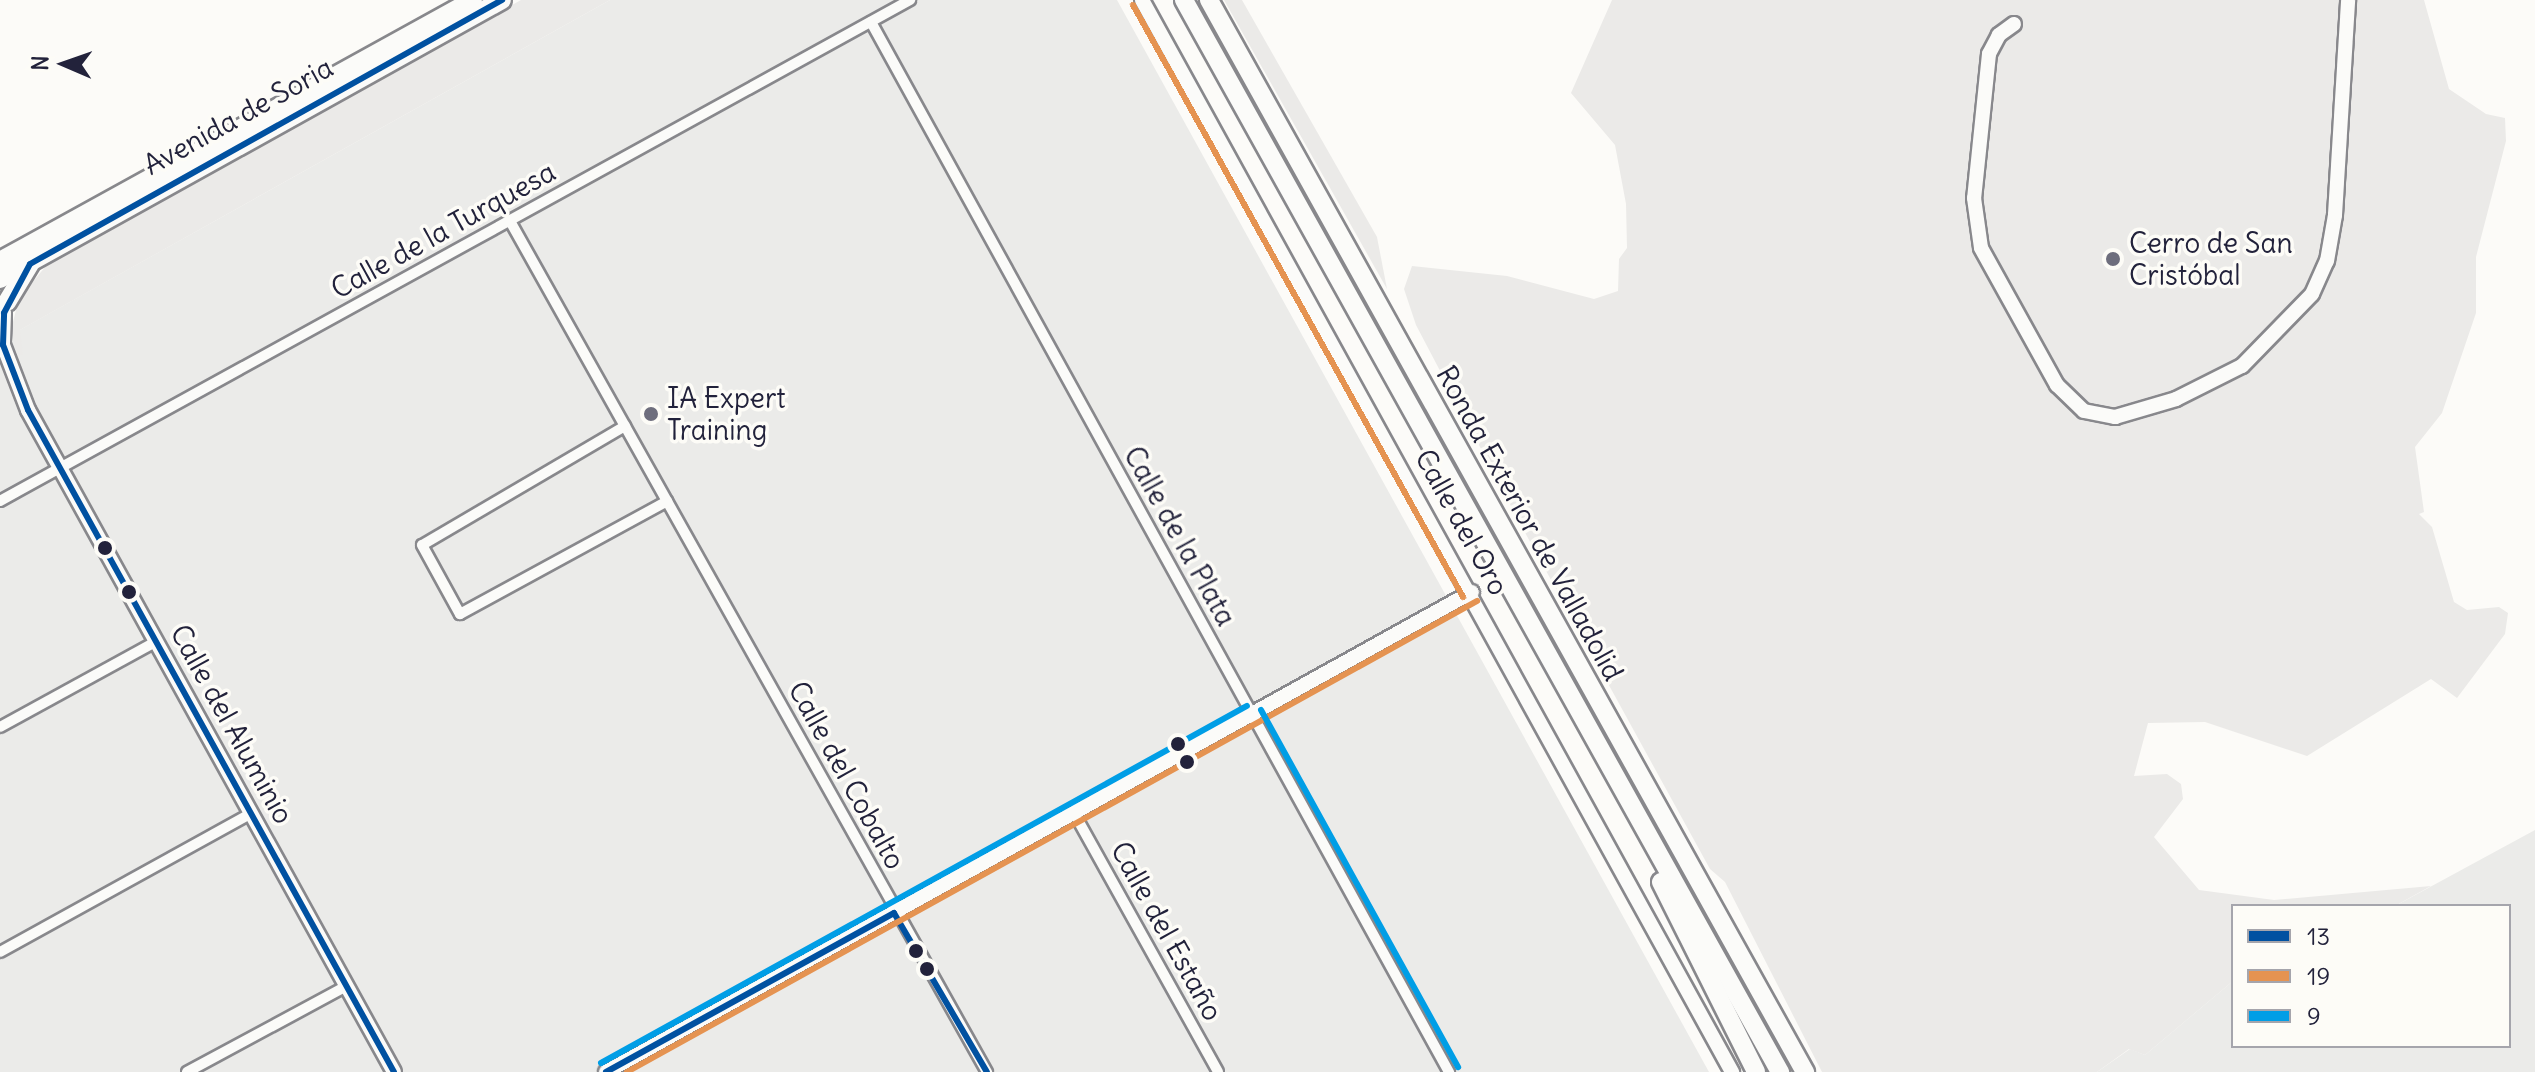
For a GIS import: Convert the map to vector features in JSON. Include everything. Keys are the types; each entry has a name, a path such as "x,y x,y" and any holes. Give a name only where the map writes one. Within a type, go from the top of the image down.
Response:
{"highway":[{"name":"Avenida de Soria","path":"2,270 473,0"},
{"name":"Avenida de Soria","path":"2,270 30,264 502,0"},
{"name":"Ronda Exterior de Valladolid","path":"1184,0 1780,1072"},
{"name":"Ronda Exterior de Valladolid","path":"1209,0 1803,1068"},
{"path":"3,311 30,264"},
{"path":"1626,794 1641,841 1756,1072"}],"street":[{"name":"Calle de la Turquesa","path":"0,501 910,0"},
{"name":"Calle del Oro","path":"1142,0 1472,592 1732,1072"},
{"path":"2014,24 1999,35 1989,54 1975,179 1981,248 2057,385 2084,411 2115,417 2176,399 2242,366 2312,294 2327,261 2335,215 2348,0"},
{"name":"Calle de la Plata","path":"871,22 1449,1072"},
{"name":"Calle del Cobalto","path":"510,221 894,913 987,1072"},
{"name":"Calle del Aluminio","path":"2,270 2,340 24,401"},
{"name":"Calle del Aluminio","path":"0,368 24,401 61,467 394,1072"},
{"path":"625,426 422,545 460,614 667,501"},
{"path":"606,1072 1472,592"},
{"path":"0,727 157,641"},
{"path":"0,952 252,813"},
{"name":"Calle del Estaño","path":"1074,813 1218,1072"},
{"path":"187,1072 347,986"}],"shaded area":[{"path":"521,0 610,0 20,330 23,355 18,355 11,330 19,298 46,266"},
{"path":"610,0 1117,0 1709,1072 0,1072 0,341"},
{"path":"1224,0 1242,0 1377,237 1387,289"},
{"path":"1612,0 2424,0 2449,89 2486,114 2505,118 2506,141 2476,257 2476,313 2442,413 2415,447 2424,512 2419,514 2432,527 2454,602 2467,610 2499,607 2508,613 2505,634 2457,698 2431,679 2307,756 2205,722 2148,723 2134,776 2167,774 2181,784 2183,799 2154,837 2199,890 2274,900 2431,886 2399,904 2231,904 2231,983 2145,1055 2129,1049 2097,1072 1822,1072 1725,882 1710,869 1523,529 1416,325 1404,289 1412,266 1507,276 1594,299 1618,291 1619,259 1627,248 1626,204 1615,145 1571,93"},
{"path":"2535,830 2535,1072 2097,1072 2130,1049 2145,1055 2231,983 2231,1048 2511,1048 2511,904 2399,904"}],"transit line":[{"name":"13","path":"394,1072 28,410 3,345 4,313 30,264 502,0"},
{"name":"19","path":"1133,5 1463,597"},
{"name":"19","path":"627,1072 1477,601"},
{"name":"9","path":"601,1063 1247,706"},
{"name":"9","path":"1261,710 1458,1067"},
{"name":"13","path":"894,913 987,1072"},
{"name":"13","path":"606,1072 894,913"}],"place":[{"name":"Cerro de San Cristóbal","path":"2113,259"},
{"name":"IA Expert Training","path":"651,414"}]}
